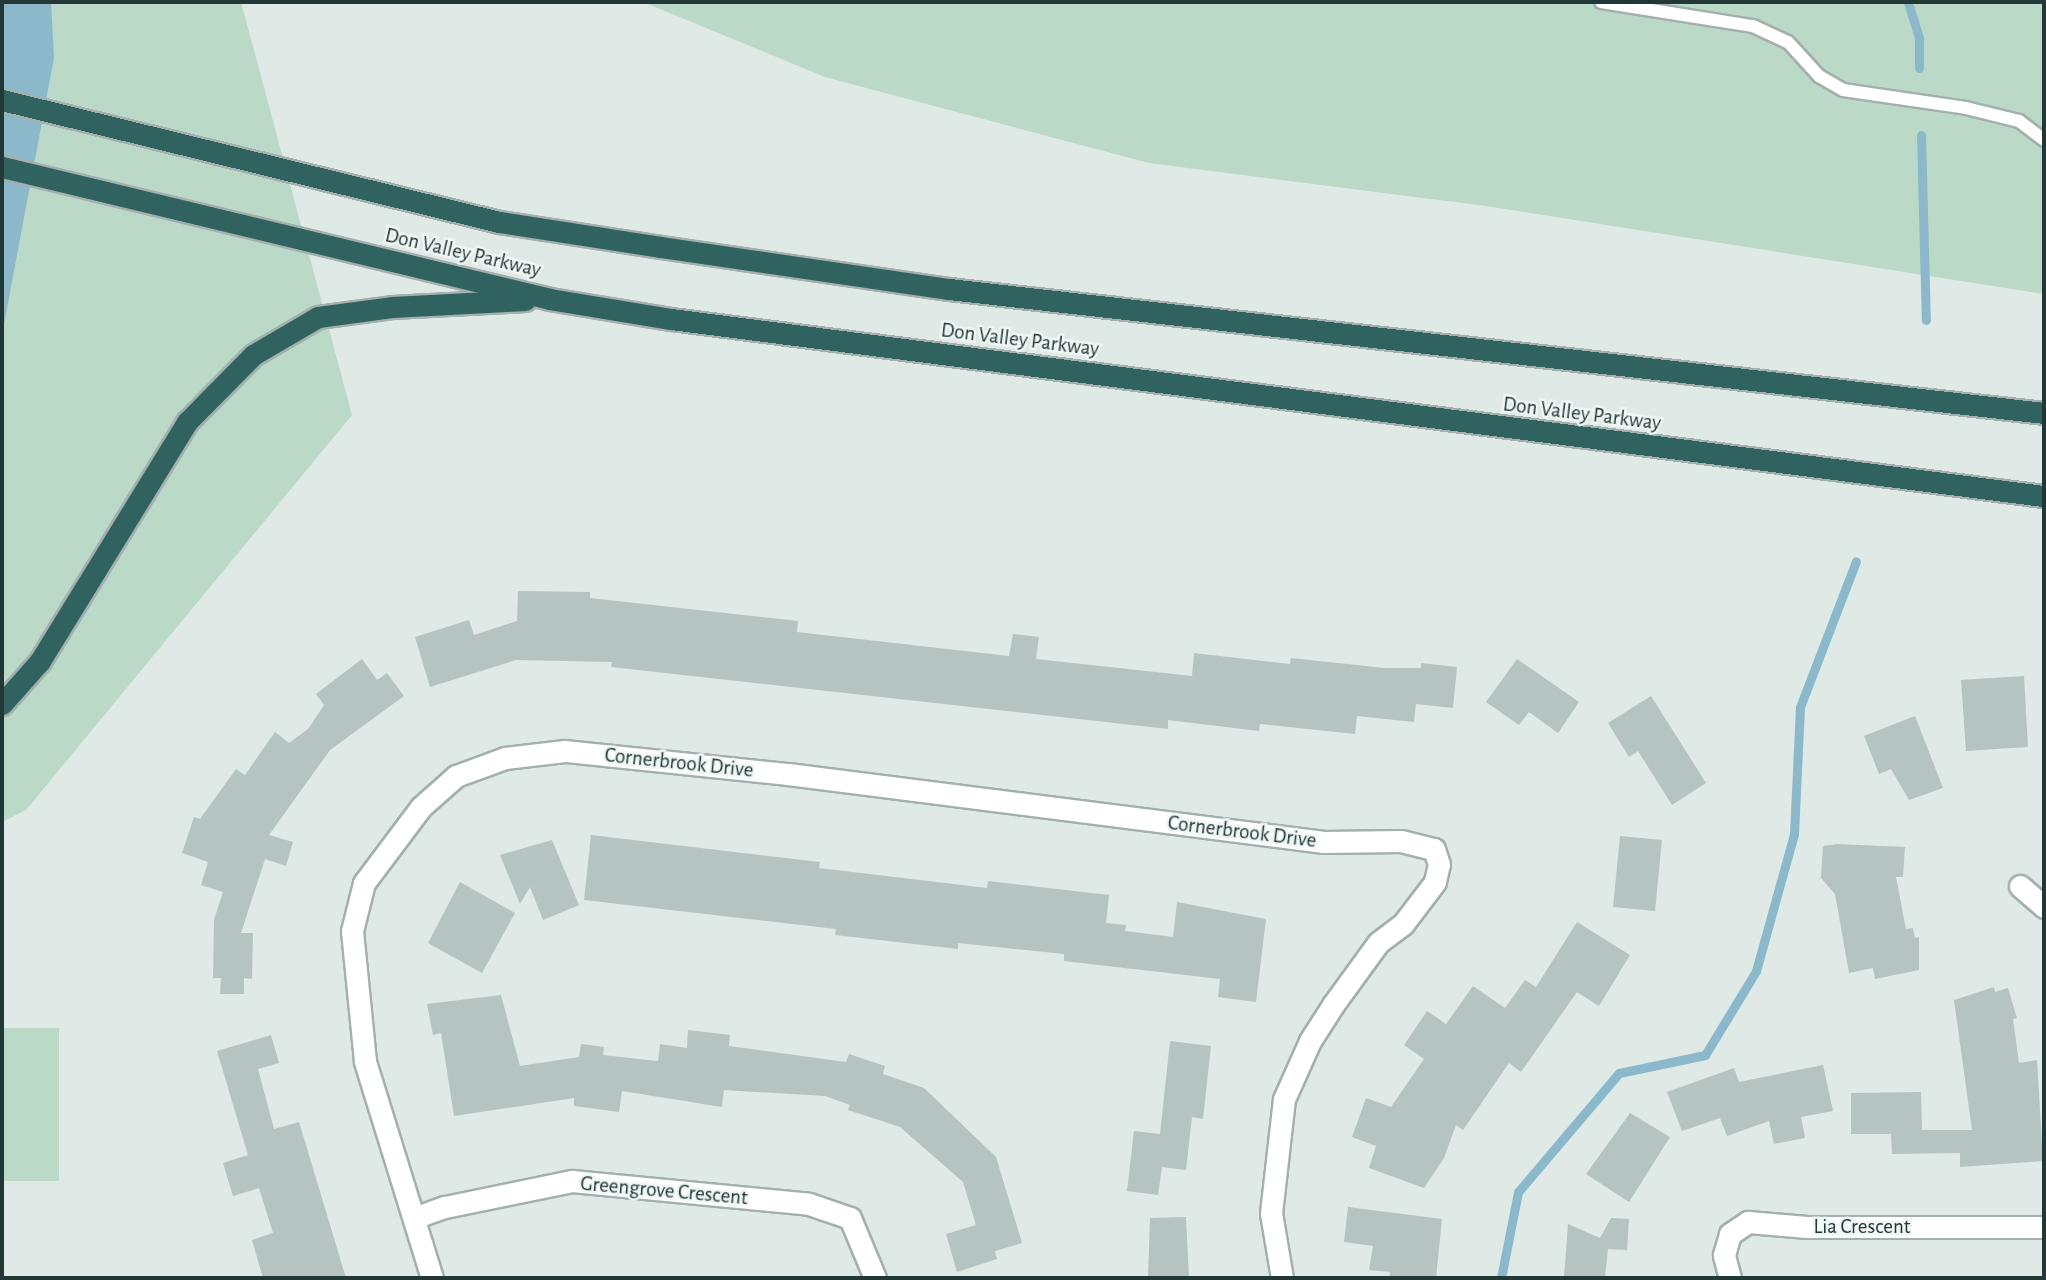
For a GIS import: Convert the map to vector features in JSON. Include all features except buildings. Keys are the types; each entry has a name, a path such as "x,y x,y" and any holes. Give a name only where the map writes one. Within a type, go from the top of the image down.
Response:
{"highway":[{"name":"Don Valley Parkway","path":"2,100 169,144 499,222 949,289 2044,413"},
{"name":"Don Valley Parkway","path":"2,167 162,208 550,299 712,324 2044,496"},
{"path":"2,704 40,661 187,422 253,355 318,317 393,307 550,299"}],"street":[{"name":"Cornerbrook Drive","path":"432,1278 365,1061 352,932 364,883 421,807 456,776 505,758 565,751 788,774 1324,842 1401,841 1434,849 1439,864 1435,882 1422,903 1378,943 1333,1004 1310,1041 1283,1100 1271,1213 1282,1278"},
{"path":"2020,886 2044,907"},
{"name":"Greengrove Crescent","path":"414,1218 445,1207 572,1181 808,1204 850,1218 875,1278"},
{"name":"Lia Crescent","path":"1730,1278 1724,1255 1730,1234 1748,1222 1807,1227 2044,1227"}],"lane":[{"path":"1601,2 1753,26 1788,42 1819,76 1843,90 1966,108 2019,121 2044,140"}],"green space":[{"path":"2,2 241,2 352,415 26,810 2,822"},
{"path":"643,2 2044,2 2044,294 1486,206 1149,163 825,77"},
{"path":"2,1028 59,1028 59,1181 2,1181"}],"water":[{"path":"2,2 51,2 54,58 2,335"}],"waterway":[{"path":"1908,2 1919,39 1919,68"},
{"path":"1921,135 1926,320"},
{"path":"1501,1278 1518,1192 1619,1073 1705,1055 1756,971 1794,834 1800,707 1856,561"}]}
